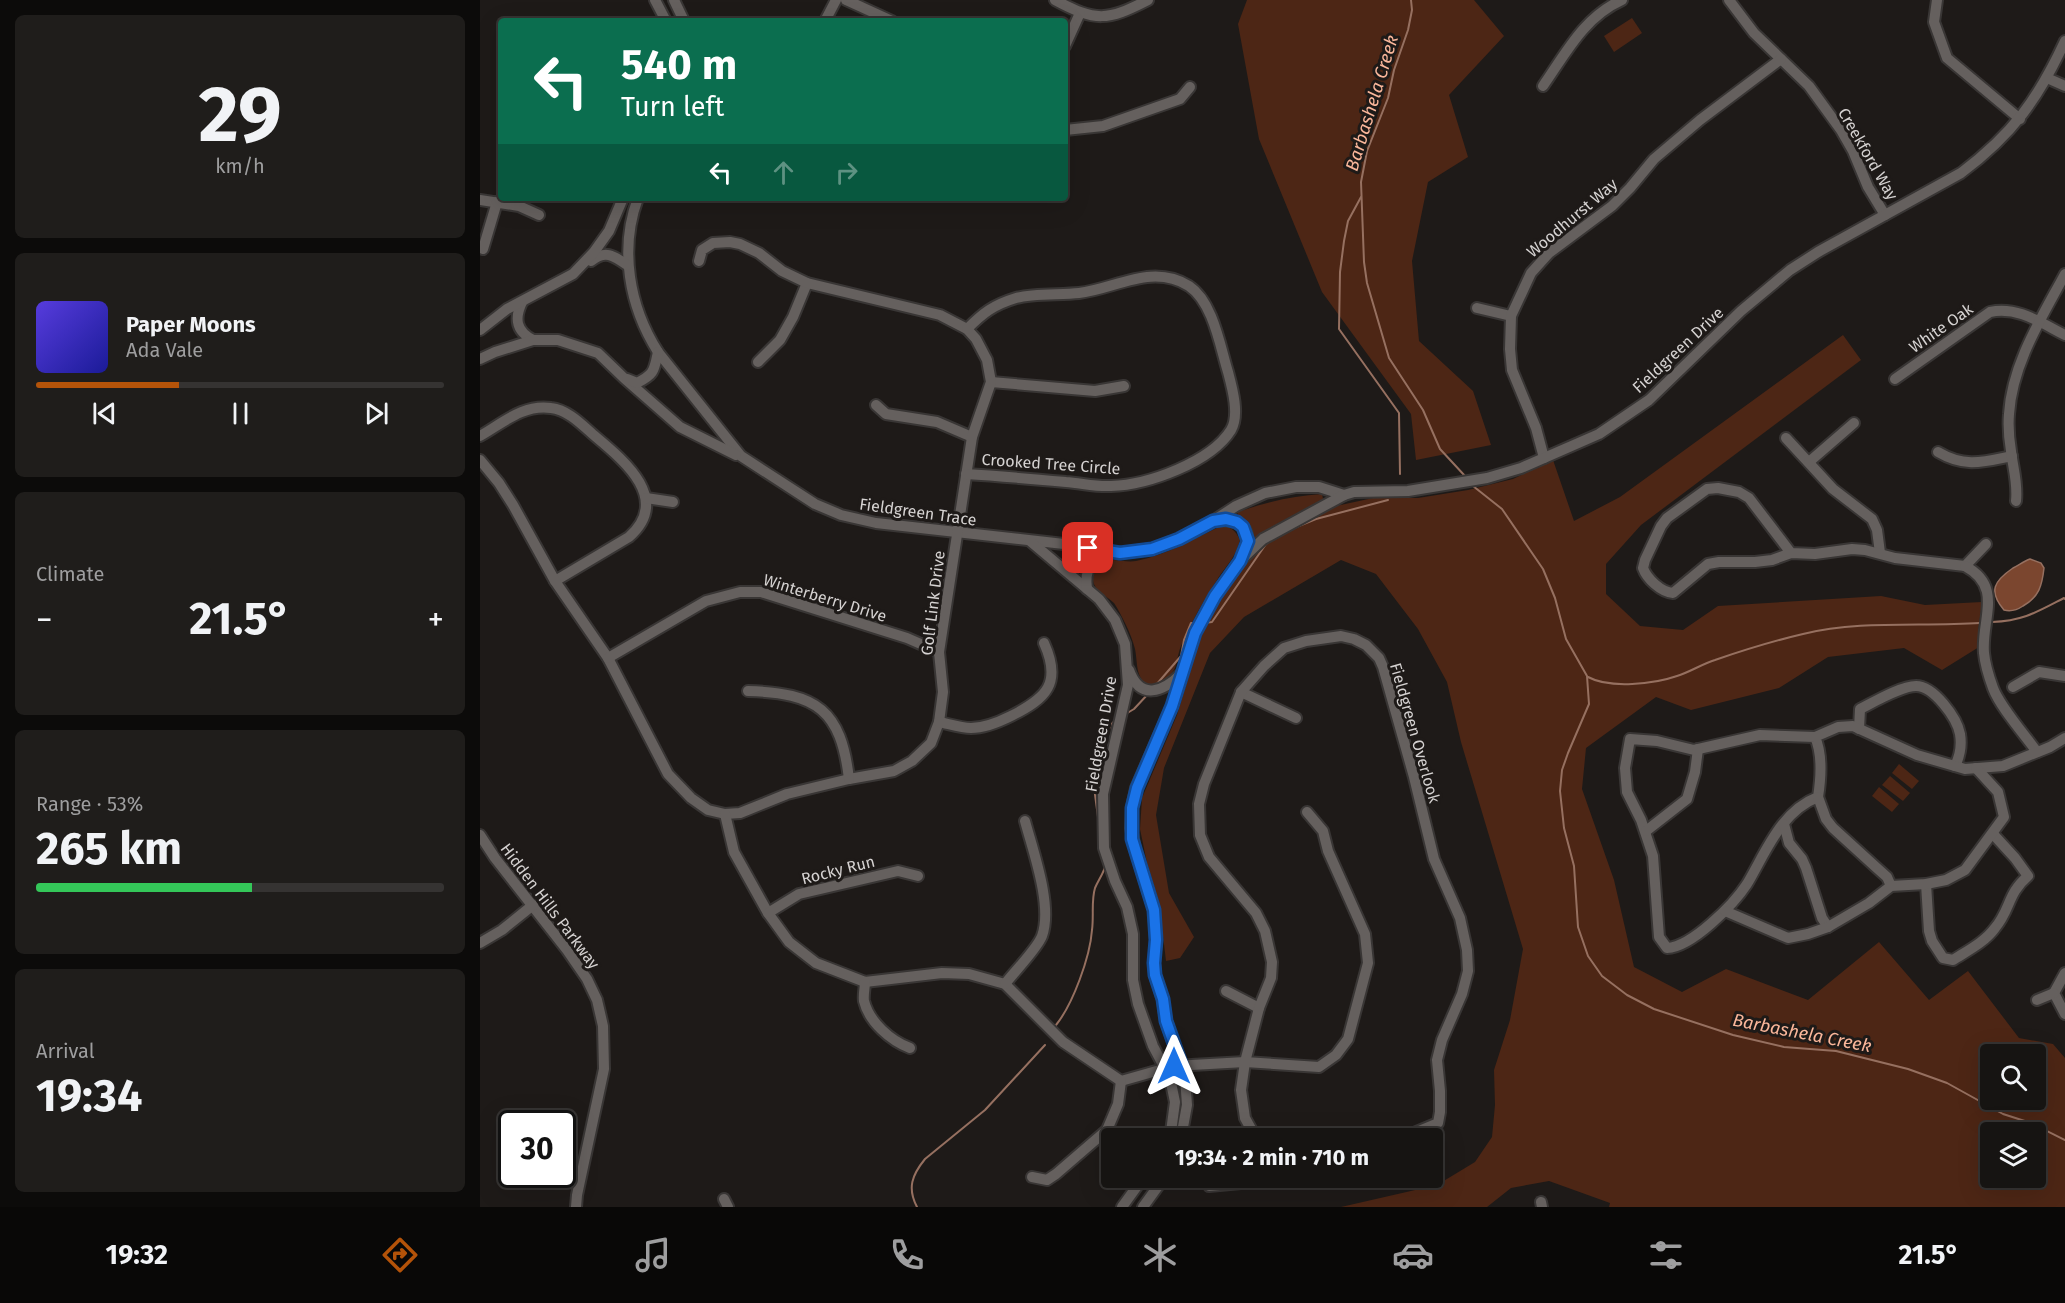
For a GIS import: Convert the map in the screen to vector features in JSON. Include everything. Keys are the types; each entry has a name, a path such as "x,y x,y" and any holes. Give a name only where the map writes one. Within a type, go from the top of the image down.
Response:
{"street":[{"path":"655,0 664,18"},
{"path":"674,0 683,18"},
{"path":"827,18 836,0"},
{"path":"846,0 885,18"},
{"path":"1055,0 1080,13 1097,17 1122,13 1148,0"},
{"path":"1543,86 1584,27 1596,14 1622,0"},
{"name":"Creekford Way","path":"1729,0 1754,33 1809,86 1841,130 1868,187 1885,215"},
{"path":"1936,0 1934,22 1947,58 2020,119"},
{"path":"1068,39 1080,13"},
{"name":"Fieldgreen Drive","path":"1184,1128 1187,1105 1185,1077 1166,1021 1163,999 1155,975 1154,910 1135,849 1131,819 1137,788 1169,715 1200,623 1215,596 1240,561 1263,539 1344,495 1354,492 1408,490 1451,484 1509,471 1599,434 1649,400 1741,311 1790,270 1961,172 1981,158 2020,119 2047,78 2065,41"},
{"name":"Woodhurst Way","path":"1544,458 1536,428 1512,370 1510,349 1511,316 1531,273 1549,253 1612,206 1654,159 1780,58"},
{"path":"2047,78 2065,86"},
{"path":"1068,130 1103,126 1180,99 1190,87"},
{"path":"480,200 519,206 539,215"},
{"path":"573,274 594,252 609,231 621,201"},
{"name":"Fieldgreen Trace","path":"637,201 629,231 627,265 647,334 658,352 741,456 815,504 841,515 876,523 1120,553 1152,549 1179,539 1242,503 1265,493 1296,487 1319,487 1344,495"},
{"path":"483,249 497,202"},
{"path":"699,261 702,250 713,243 740,244 759,253 782,271 807,283 940,315 967,329 976,339 987,360 991,382 1095,392 1125,386"},
{"path":"480,330 507,309 573,274 599,254 619,259 627,265"},
{"path":"2016,501 2016,471 2012,456 2009,416 2016,377 2040,322 2065,274"},
{"name":"Crooked Tree Circle","path":"966,474 1111,486 1142,482 1172,472 1211,452 1232,429 1235,413 1231,381 1214,323 1201,297 1189,286 1173,279 1142,277 1082,293 1017,297 985,311 967,329"},
{"path":"758,362 780,340 793,317 807,283"},
{"path":"522,302 517,324 520,331 533,340"},
{"path":"1477,308 1511,316"},
{"name":"White Oak","path":"1894,379 1990,312 1999,310 2023,313 2065,335"},
{"path":"480,359 533,340 558,340 598,353 680,427 741,456"},
{"path":"624,378 637,383 648,378 654,372 658,352"},
{"name":"Golf Link Drive","path":"724,814 740,813 787,795 849,779 894,771 912,761 931,743 939,722 943,692 939,651 972,437 991,382"},
{"path":"876,405 886,414 937,422 972,437"},
{"path":"480,436 511,416 531,408 551,408 567,413 623,460 640,482 646,498 644,516 637,530 555,581"},
{"path":"1809,462 1854,423"},
{"path":"1786,438 1833,489 1872,519 1877,530 1880,553"},
{"path":"1938,452 1953,461 1969,463 2012,456"},
{"path":"480,460 499,483 555,581 608,658 668,774 691,798 708,810 724,814 734,852 768,913 789,942 816,963 865,982 942,973 969,974 1005,984 1063,1042 1121,1081 1182,1066 1245,1062 1319,1067 1343,1048 1353,1027 1368,963 1365,934 1328,851 1323,831 1308,812"},
{"path":"1791,553 1749,498 1728,490 1707,489 1664,522 1643,568 1652,581 1665,592 1673,593 1708,564 1764,561 1791,553 1815,554 1852,549 1914,561 1965,566 1986,586 1989,600 1984,653 1994,691 2037,752"},
{"path":"646,498 673,502"},
{"path":"1213,521 1226,519 1237,522 1243,527 1248,541 1240,561"},
{"name":"Fieldgreen Drive","path":"1029,541 1099,599 1115,620 1125,644 1128,685 1103,794 1104,849 1127,907 1133,934 1133,980 1138,1004 1153,1046 1170,1078 1175,1102 1172,1128"},
{"path":"1965,566 1986,544"},
{"path":"1087,589 1089,566 1101,555 1111,551"},
{"name":"Winterberry Drive","path":"608,658 706,601 740,592 761,592 907,638 939,651"},
{"name":"Fieldgreen Overlook","path":"1250,1128 1245,1118 1241,1090 1258,1008 1271,978 1272,962 1268,941 1256,913 1209,857 1200,835 1198,814 1204,784 1241,692 1284,648 1306,641 1341,636 1354,639 1372,650 1383,667 1414,777 1434,860 1460,918 1467,950 1468,971 1462,994 1442,1040 1437,1060 1440,1112 1438,1123 1426,1128"},
{"path":"939,722 969,728 983,727 1003,720 1039,700 1048,688 1052,672 1052,659 1044,643"},
{"path":"1127,664 1132,679 1149,691 1167,686 1181,674"},
{"path":"2013,687 2039,672 2065,676"},
{"path":"1859,729 1860,709 1902,689 1914,685 1924,687 1936,696 1957,723 1961,746 1955,766"},
{"path":"748,691 776,692 813,703 827,714 837,728 844,748 849,779"},
{"path":"1241,692 1296,718"},
{"path":"1818,797 1805,802 1784,824 1768,844 1745,886 1725,911 1690,939 1676,947 1667,948 1659,937 1653,856 1646,831 1626,792 1625,768 1630,739 1657,741 1698,749 1760,735 1815,737 1838,728 1853,726 1917,755 1965,769 2003,766 2065,738"},
{"path":"1815,737 1820,759 1818,797 1826,819 1887,877 1891,886"},
{"path":"1646,831 1687,799 1695,772 1698,749"},
{"path":"1725,911 1788,939 1828,927 1869,903 1891,886 1926,884 1946,880 1965,870 2004,818 1998,792 1976,768"},
{"path":"1005,984 1042,936 1045,918 1044,898 1026,821"},
{"path":"1784,824 1789,843 1806,868 1822,918 1828,927"},
{"path":"1926,884 1929,931 1932,941 1943,958 1953,960 1995,929 2006,912 2012,892 2028,876 1993,834"},
{"name":"Hidden Hills Parkway","path":"480,835 587,979 597,1000 603,1026 604,1069 576,1207"},
{"name":"Rocky Run","path":"768,913 800,894 898,871 918,876"},
{"path":"480,944 533,905"},
{"path":"2037,1000 2054,993 2065,973"},
{"path":"865,982 864,1001 874,1022 896,1043 910,1048"},
{"path":"1226,991 1258,1008"},
{"path":"2054,993 2065,1014"},
{"path":"1032,1177 1047,1180 1107,1130 1118,1104 1121,1081"},
{"path":"1122,1207 1136,1188"},
{"path":"1143,1207 1157,1188"}],"shaded area":[{"path":"1247,0 1474,0 1504,36 1449,95 1468,157 1428,182 1412,261 1419,341 1473,391 1491,445 1416,460 1411,414 1322,292 1259,139 1238,24"},
{"path":"1632,18 1642,33 1614,52 1604,36"},
{"path":"1843,335 1861,360 1641,525 1606,564 1606,594 1640,626 1683,630 1718,606 1881,596 1925,605 1982,602 1978,632 1979,647 1942,670 1904,648 1828,657 1779,688 1691,710 1656,697 1586,748 1582,789 1614,880 1634,967 1682,992 1726,969 1808,1000 1879,942 1929,1000 1968,971 2019,1038 2053,1044 2065,1058 2065,1207 1609,1207 1610,1203 1549,1181 1511,1188 1487,1207 1341,1207 1424,1188 1443,1188 1443,1181 1475,1162 1492,1137 1495,1105 1494,1070 1510,1020 1523,949 1461,742 1447,682 1418,629 1376,574 1341,560 1244,617 1210,653 1164,768 1156,815 1169,893 1194,937 1180,958 1166,961 1159,902 1140,829 1142,798 1177,715 1203,629 1235,576 1272,538 1336,506 1373,498 1418,498 1468,490 1513,479 1553,460 1574,521 1620,497"},
{"path":"1322,494 1323,499 1256,538 1253,537 1245,522 1237,516 1238,512 1269,502"},
{"path":"1221,526 1235,531 1240,540 1236,552 1193,621 1172,673 1162,682 1148,686 1139,674 1135,649 1120,613 1114,603 1094,584 1095,572 1104,561 1132,561 1158,555"},
{"path":"2030,559 2041,563 2044,568 2039,590 2033,599 2016,610 2004,610 1996,597 1995,587 2001,577"},
{"path":"1899,764 1919,781 1912,789 1892,773"},
{"path":"1890,776 1910,793 1903,801 1882,785"},
{"path":"1879,787 1899,804 1892,812 1872,796"}],"waterway":[{"name":"Barbashela Creek","path":"1411,0 1412,10 1408,30 1394,70 1388,98 1367,151 1361,182 1364,262 1367,283 1389,358 1423,410 1440,449 1465,476"},
{"path":"1361,197 1348,221 1344,241 1340,272 1339,329 1399,413 1400,474"},
{"name":"Barbashela Creek","path":"1473,486 1502,509 1543,569 1555,598 1566,639 1587,676 1589,704 1562,770 1560,791 1564,828 1574,866 1578,927 1588,956 1602,976 1627,995 1654,1009 1733,1035 1784,1047 1836,1051 1908,1069 1947,1083 2003,1114 2031,1123 2065,1140"},
{"path":"1294,528 1316,519 1388,500"},
{"path":"1204,623 1212,622 1266,544 1273,539"},
{"path":"1992,622 2021,618 2065,599"},
{"path":"1156,685 1181,656 1191,623 1196,623"},
{"path":"1588,677 1597,681 1620,684 1667,679 1748,649 1825,630 1869,625 1980,623"},
{"path":"1124,715 1134,709 1148,694"},
{"path":"1098,817 1092,772 1111,724 1115,721"},
{"path":"1056,1025 1069,1005 1084,966 1091,941 1095,888 1105,867"},
{"path":"917,1207 912,1194 912,1182 925,1159 985,1110 1045,1045"}],"route":[{"path":"1088,548 1120,553 1152,549 1179,539 1213,521 1226,519 1237,522 1243,527 1248,541 1240,561 1215,596 1195,633 1169,715 1137,788 1132,808 1132,839 1154,910 1155,975 1163,999 1166,1021 1182,1066 1174,1066"}]}
